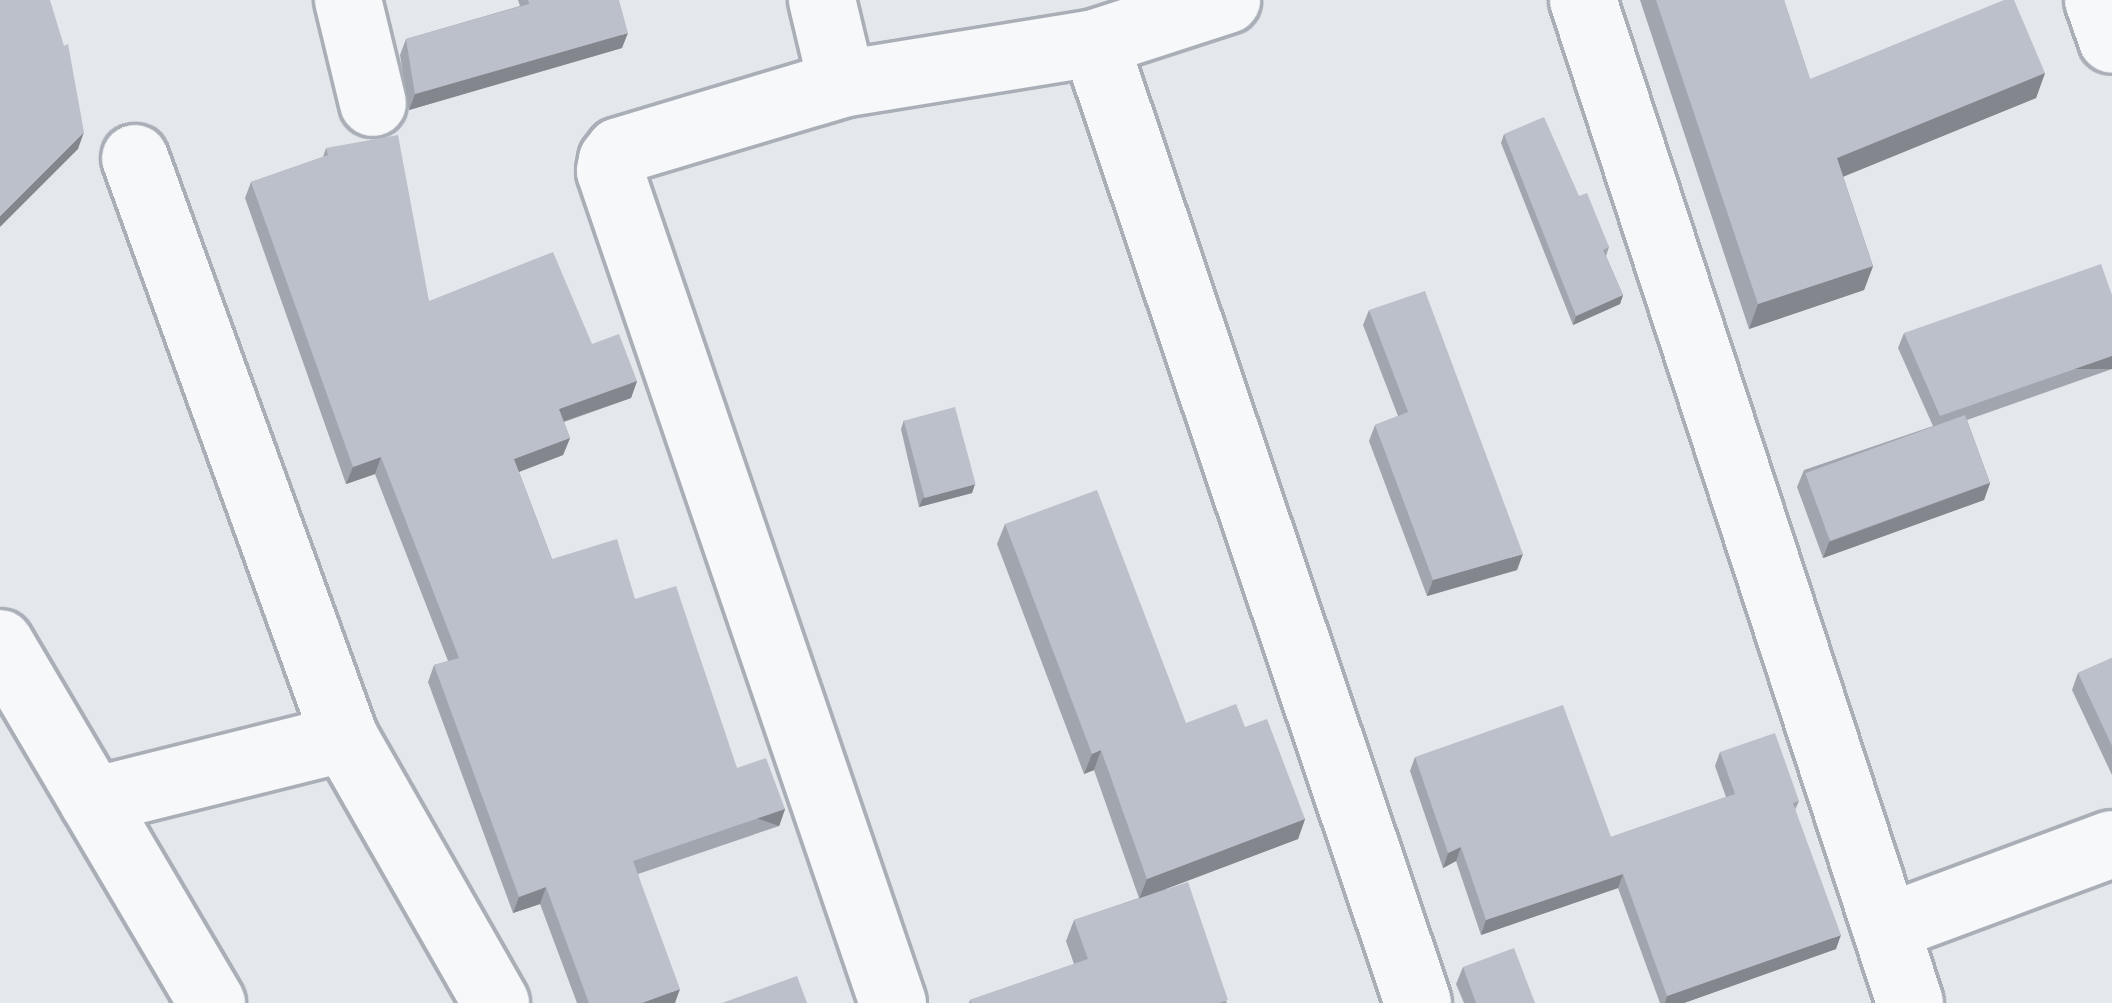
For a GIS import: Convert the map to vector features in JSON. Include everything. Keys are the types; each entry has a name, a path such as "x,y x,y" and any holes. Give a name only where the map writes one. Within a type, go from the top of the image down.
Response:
{"street":[{"path":"348,0 374,104"},
{"path":"822,0 842,84"},
{"path":"893,1003 610,171 619,151 842,84 1095,43 1227,0"},
{"path":"1583,0 1910,1003"},
{"path":"2098,0 2112,40"},
{"path":"1095,43 1418,1003"},
{"path":"135,158 344,738 496,1003"},
{"path":"0,643 212,1003"},
{"path":"93,801 344,738"},
{"path":"1886,928 2112,844"}],"building":[{"path":"0,0 50,0 64,46 68,44 84,132 0,216"},
{"path":"528,0 619,0 628,33 415,94 406,39 529,4"},
{"path":"1656,0 1784,0 1810,79 2004,0 2014,0 2045,73 1837,158 1873,266 1758,304"},
{"path":"1544,117 1579,196 1587,193 1609,247 1603,250 1623,295 1576,316 1504,134"},
{"path":"398,135 429,301 553,252 592,344 619,334 637,381 559,409 570,438 514,459 552,559 617,539 635,599 676,586 737,768 766,758 785,809 633,861 680,989 642,1003 589,1003 546,887 519,897 434,665 459,658 381,457 353,467 251,182 328,155 326,148"},
{"path":"2101,264 2112,295 2112,356 1940,416 1904,333"},
{"path":"1425,291 1523,554 1433,580 1375,425 1408,412 1369,310"},
{"path":"955,407 976,484 925,498 904,421"},
{"path":"1965,415 1990,483 1830,541 1805,473"},
{"path":"1097,490 1186,723 1236,704 1245,727 1267,719 1305,819 1147,879 1101,750 1092,754 1005,524"},
{"path":"2112,658 2112,746 2078,673"},
{"path":"1563,705 1611,837 1735,794 1720,752 1775,733 1799,801 1793,803 1841,935 1667,996 1623,874 1486,920 1461,847 1448,853 1415,757"},
{"path":"1188,882 1228,1000 971,1003 1088,959 1074,920"},
{"path":"1514,948 1535,1003 1476,1003 1463,967"},
{"path":"797,976 807,1003 722,1003"}]}
